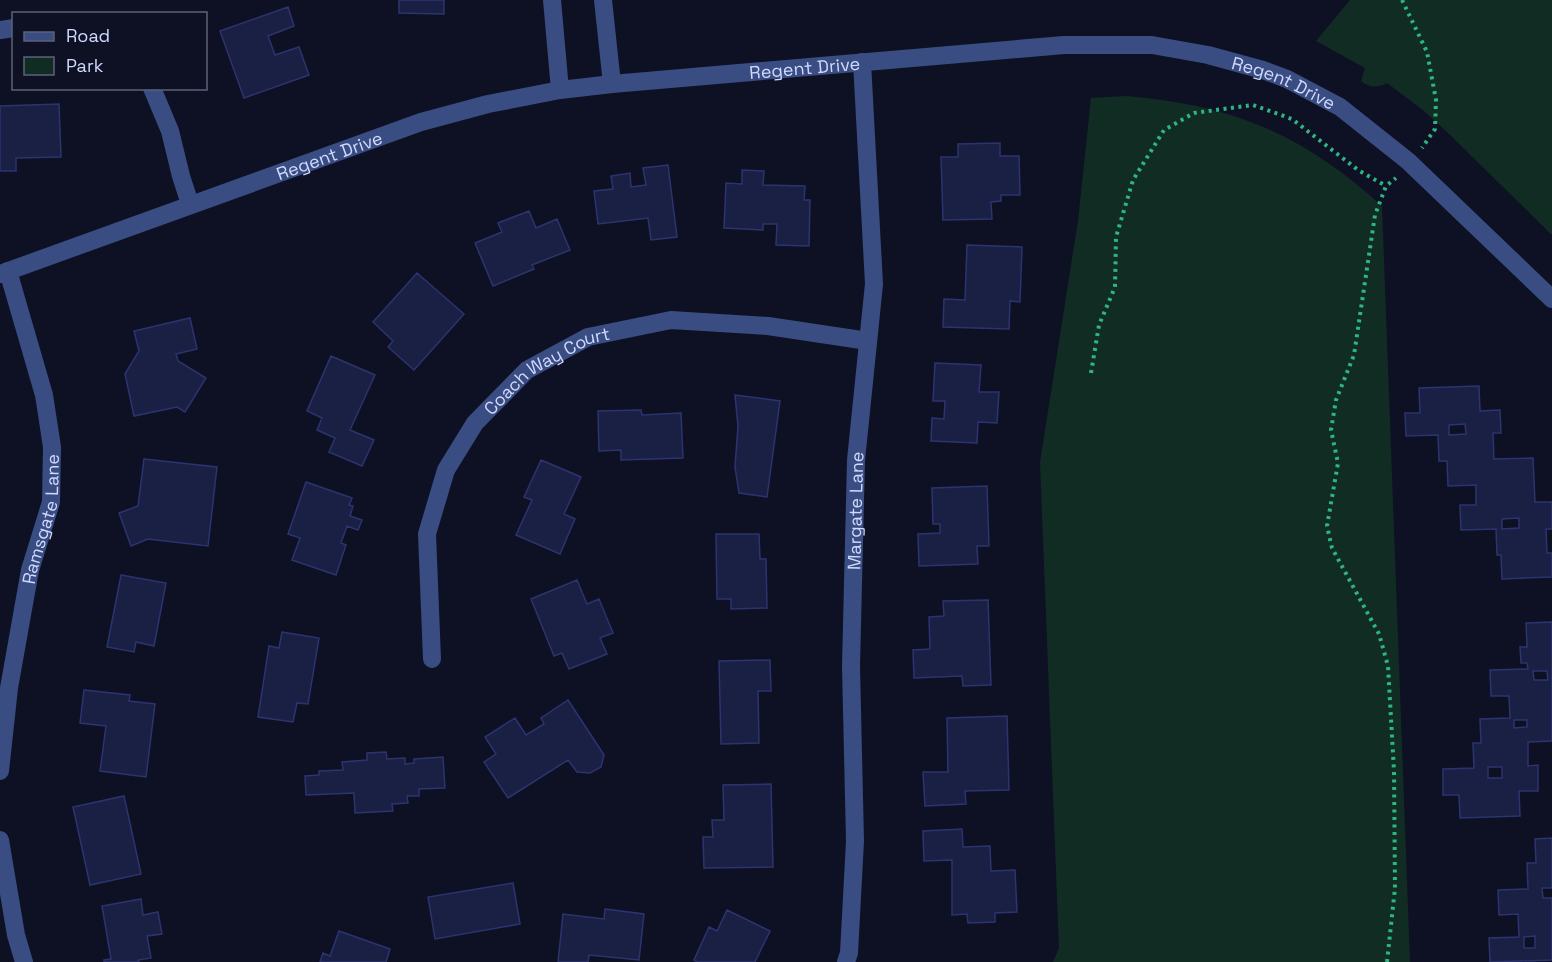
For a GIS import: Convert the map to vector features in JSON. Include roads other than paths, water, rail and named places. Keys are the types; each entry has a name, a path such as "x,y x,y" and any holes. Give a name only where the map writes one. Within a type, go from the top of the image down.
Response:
{"street":[{"path":"552,0 560,90"},
{"path":"603,0 612,84"},
{"name":"Regent Drive","path":"4,273 421,122 488,104 560,90 612,84 1064,45 1152,45 1209,55 1263,70 1287,79 1340,107 1408,161 1552,299"},
{"name":"Margate Lane","path":"846,962 849,953 855,841 851,666 856,460 874,284 862,62"},
{"path":"153,90 170,131 190,204"},
{"name":"Ramsgate Lane","path":"0,771 9,688 30,570 51,502 52,447 44,395 4,273"},
{"name":"Coach Way Court","path":"432,658 427,534 446,470 476,423 526,370 588,337 671,320 768,326 868,341"},
{"path":"0,840 16,936 24,962"}]}
